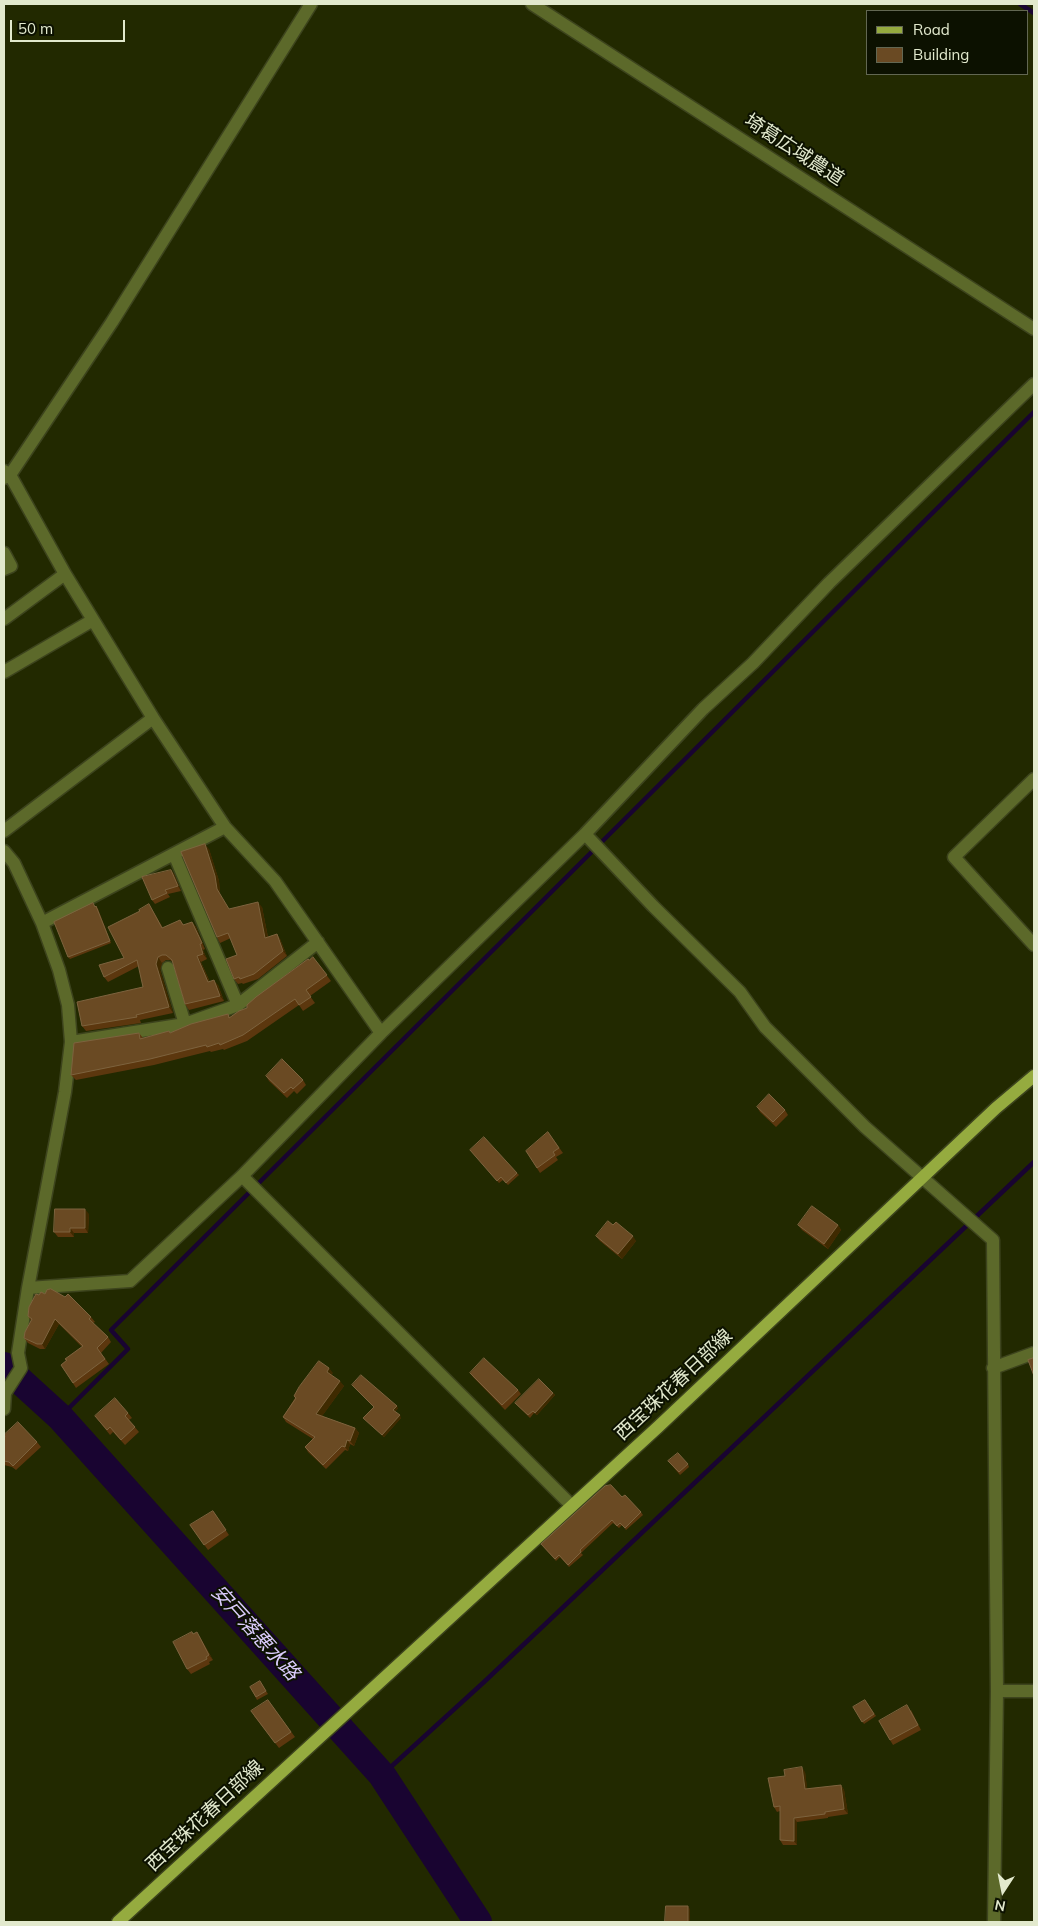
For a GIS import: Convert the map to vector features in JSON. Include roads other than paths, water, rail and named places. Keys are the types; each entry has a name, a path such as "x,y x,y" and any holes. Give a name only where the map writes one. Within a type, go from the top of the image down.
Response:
{"main road":[{"name":"西宝珠花春日部線","path":"118,1922 572,1506 996,1108 1034,1076"}],"street":[{"path":"311,4 112,322 6,475 153,718 225,827 275,881 381,1033"},
{"name":"埼葛広域農道","path":"532,4 1034,329"},
{"path":"28,1288 130,1281 242,1176 381,1033 584,834 703,709 753,663 829,583 1034,384"},
{"path":"4,553 10,566 4,569"},
{"path":"4,619 65,574"},
{"path":"4,672 93,620"},
{"path":"4,831 153,718"},
{"path":"1034,779 954,857 1034,945"},
{"path":"42,923 225,827"},
{"path":"584,834 740,992 765,1027 866,1127 993,1240 997,1691 994,1922"},
{"path":"4,851 14,863 42,923 59,970 68,1005 71,1042 65,1092 28,1288 18,1353 21,1368 5,1393 4,1409"},
{"path":"174,854 238,1005"},
{"path":"71,1042 185,1024 238,1005 318,942"},
{"path":"168,968 185,1024"},
{"path":"242,1176 572,1506"},
{"path":"994,1368 1034,1353"},
{"path":"997,1691 1034,1691"}],"waterway":[{"path":"1020,4 1034,13"},
{"path":"60,1417 128,1349 111,1330 1034,412"},
{"path":"382,1775 484,1682 1034,1162"},
{"name":"安戸落悪水路","path":"4,1366 60,1417 382,1775 478,1922"}]}
